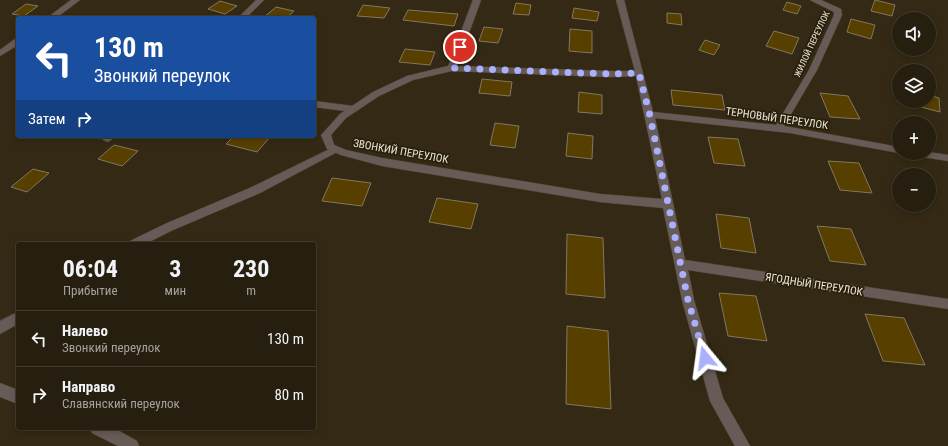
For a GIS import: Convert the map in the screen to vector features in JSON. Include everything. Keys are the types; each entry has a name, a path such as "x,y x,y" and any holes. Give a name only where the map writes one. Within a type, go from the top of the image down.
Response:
{"street":[{"path":"54,16 76,0"},
{"path":"244,16 260,0"},
{"path":"452,68 477,0"},
{"path":"620,0 650,116 688,300 718,401 743,446"},
{"name":"ЖИЛОЙ ПЕРЕУЛОК","path":"778,129 813,70 838,15 838,11 830,6 814,0"},
{"path":"0,54 16,43"},
{"name":"ЗВОНКИЙ ПЕРЕУЛОК","path":"639,73 610,74 452,68 410,78 376,94 343,116 326,135 330,147 344,153 382,162 600,198 668,204"},
{"path":"316,104 353,109"},
{"name":"ТЕРНОВЫЙ ПЕРЕУЛОК","path":"650,116 778,129 892,149"},
{"path":"138,242 169,227 256,190 336,149"},
{"path":"936,156 948,158"},
{"name":"ЯГОДНЫЙ ПЕРЕУЛОК","path":"680,264 830,287 917,298 948,304"},
{"path":"0,328 16,319"},
{"path":"0,390 16,395"},
{"path":"102,430 132,446"}],"building":[{"path":"875,0 895,5 892,16 871,11"},
{"path":"220,1 237,6 225,14 208,9"},
{"path":"787,2 801,6 797,14 783,10"},
{"path":"516,3 531,5 529,15 513,14"},
{"path":"26,4 38,6 24,16 12,14"},
{"path":"363,5 390,8 384,18 357,16"},
{"path":"276,7 294,11 288,16 265,16"},
{"path":"574,8 599,12 597,21 572,18"},
{"path":"408,10 458,14 454,26 403,20"},
{"path":"667,13 681,14 682,25 667,23"},
{"path":"851,19 875,25 871,39 847,32"},
{"path":"484,27 503,29 498,43 479,41"},
{"path":"570,29 592,31 592,53 569,51"},
{"path":"774,31 799,38 792,54 766,46"},
{"path":"705,40 720,45 714,55 699,50"},
{"path":"405,49 435,52 430,65 399,62"},
{"path":"482,79 512,82 510,96 479,93"},
{"path":"671,90 722,95 725,110 673,105"},
{"path":"579,92 602,95 602,114 578,112"},
{"path":"820,93 848,96 860,119 830,117"},
{"path":"936,97 939,98 940,112 925,108 936,108"},
{"path":"495,123 519,126 515,148 490,145"},
{"path":"568,133 593,136 592,159 566,156"},
{"path":"708,137 738,139 745,166 714,163"},
{"path":"232,138 269,138 257,152 226,144"},
{"path":"114,145 138,151 122,166 98,159"},
{"path":"828,161 859,163 872,193 840,190"},
{"path":"33,169 49,173 27,192 11,187"},
{"path":"332,178 371,183 362,206 322,201"},
{"path":"437,198 478,204 471,229 429,222"},
{"path":"716,214 749,218 756,253 721,248"},
{"path":"817,226 851,229 866,265 830,261"},
{"path":"567,234 603,238 605,298 566,294"},
{"path":"719,293 756,296 767,341 728,336"},
{"path":"865,314 904,318 925,365 883,361"},
{"path":"567,326 608,331 611,409 566,404"}],"route":[{"path":"460,47 452,68 610,74 639,73 650,116 688,300 705,358"}]}
